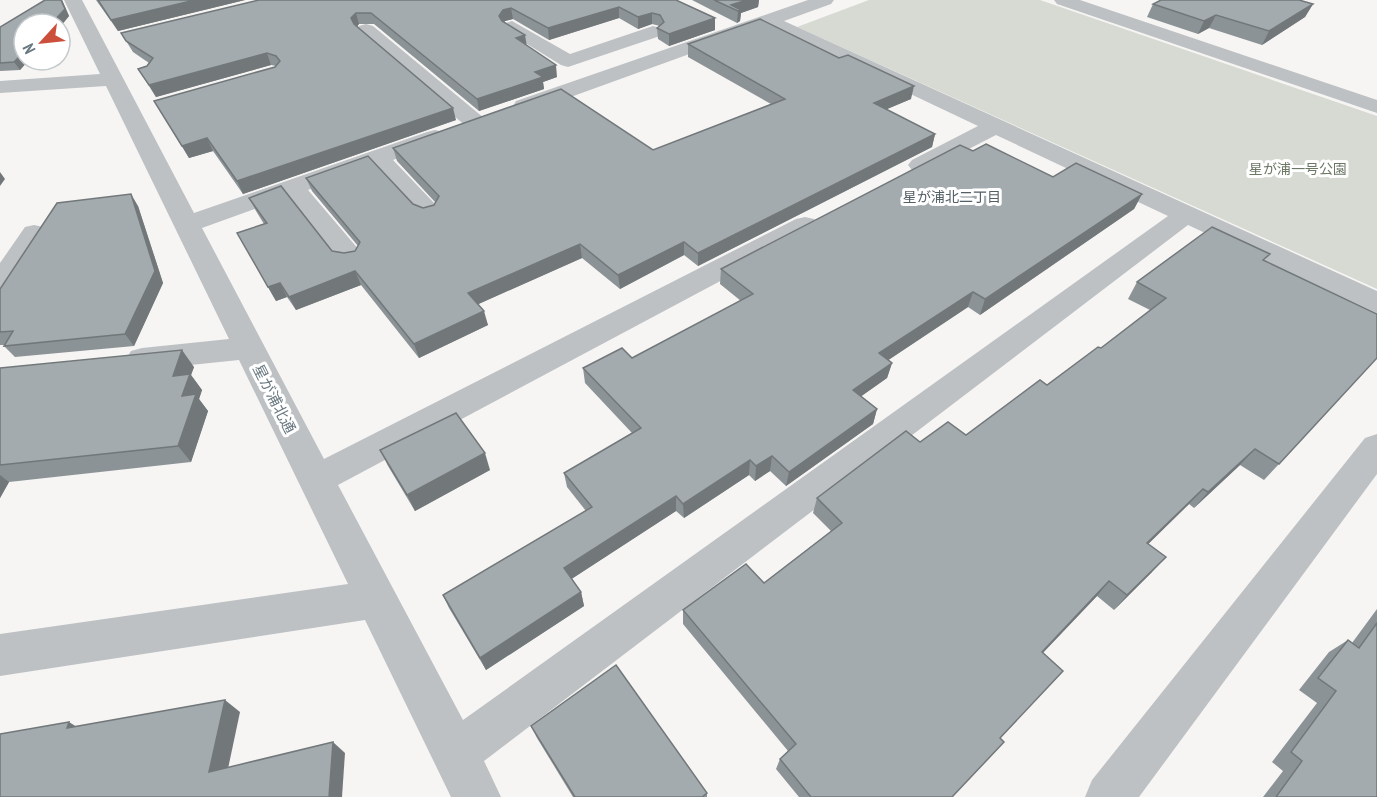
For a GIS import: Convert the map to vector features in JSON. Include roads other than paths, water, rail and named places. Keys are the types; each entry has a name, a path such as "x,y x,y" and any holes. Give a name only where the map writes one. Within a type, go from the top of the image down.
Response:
{"street":[{"name":"星が浦北通","path":"73,0 107,41 112,79 140,110 185,225 477,797"},
{"path":"185,225 825,0"},
{"path":"1064,0 1377,107"},
{"path":"1108,15 1133,4"},
{"path":"768,20 1377,303"},
{"path":"715,21 736,31"},
{"path":"512,27 568,61 653,32"},
{"path":"366,30 476,123"},
{"path":"597,51 628,69"},
{"path":"0,87 112,79"},
{"path":"900,176 996,126"},
{"path":"377,157 428,211"},
{"path":"293,187 351,257"},
{"path":"316,480 826,214"},
{"path":"456,753 1187,214"},
{"path":"0,284 34,234"},
{"path":"118,361 248,348"},
{"path":"1109,797 1377,448"},
{"path":"0,655 377,599"}],"district":[{"name":"星が浦北二丁目","path":"952,197"}],"park label":[{"name":"星が浦一号公園","path":"1298,169"}]}
